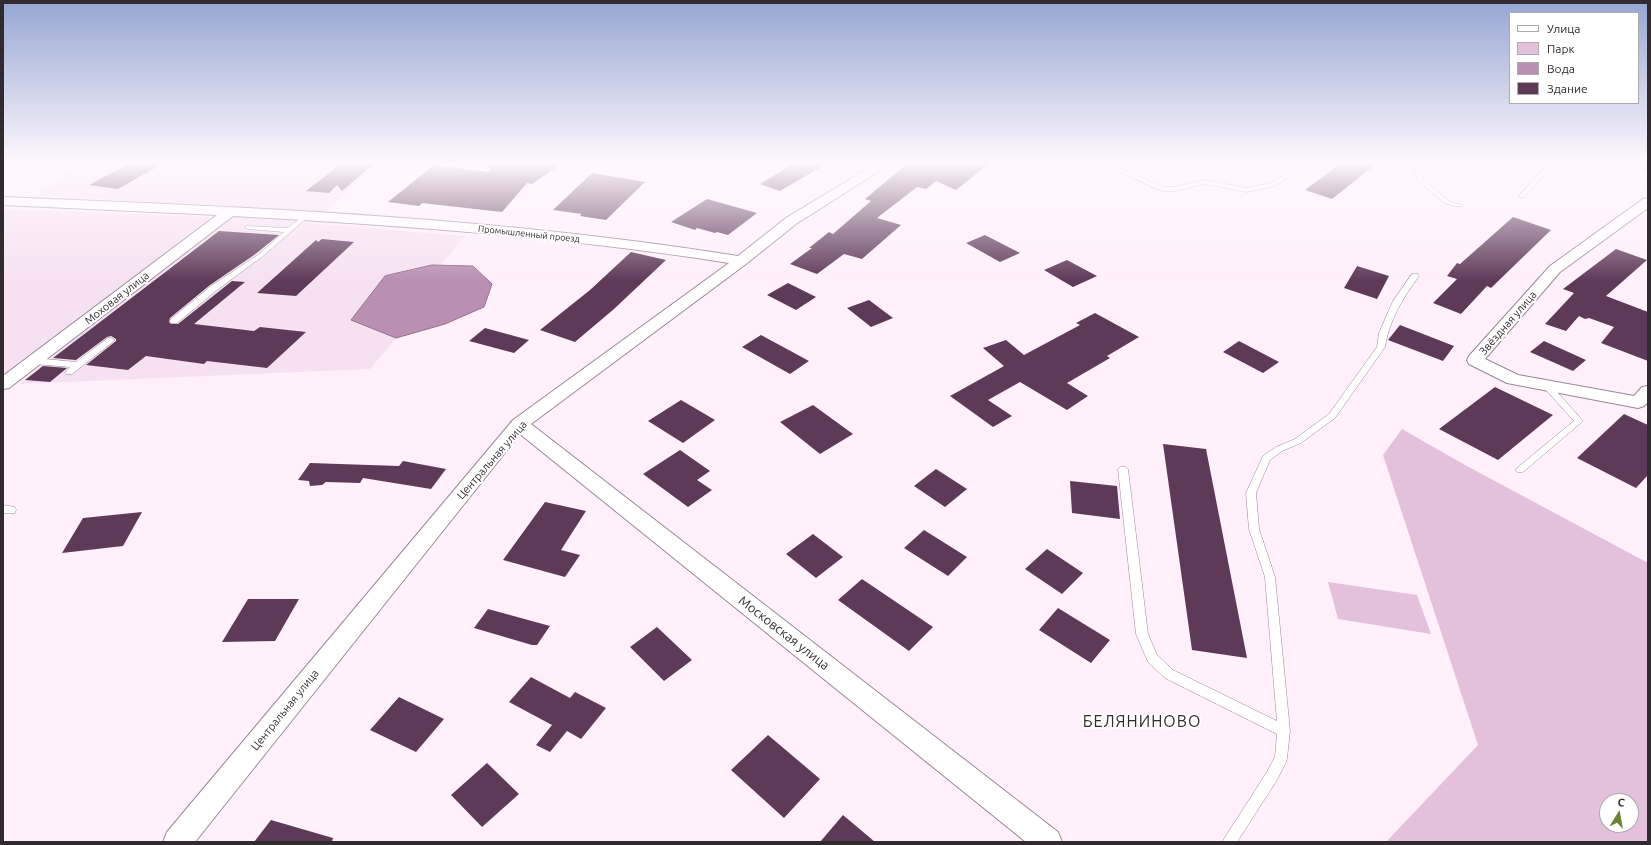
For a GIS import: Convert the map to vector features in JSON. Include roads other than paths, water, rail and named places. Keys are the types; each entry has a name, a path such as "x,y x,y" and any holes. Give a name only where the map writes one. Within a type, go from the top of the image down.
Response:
{"street":[{"name":"Промышленный проезд","path":"53,202 231,211 482,229 676,250 742,261"},
{"name":"Центральная улица","path":"177,842 520,424 742,261 791,221 821,202"},
{"name":"Звёздная улица","path":"1647,202 1555,269 1475,360 1513,379 1547,386 1638,402 1648,391"},
{"name":"Моховая улица","path":"3,384 231,211"},
{"name":"Московская улица","path":"520,424 1048,842"}],"lane":[{"path":"1447,202 1460,206"},
{"path":"174,321 214,288 260,255 306,216"},
{"path":"248,227 290,230"},
{"path":"1229,842 1272,776 1281,758 1284,731 1270,577 1254,529 1251,493 1266,458 1279,449 1298,441 1332,416 1381,347 1383,333 1397,302 1415,276"},
{"path":"69,372 112,340"},
{"path":"35,361 78,365"},
{"path":"1520,470 1579,421 1547,386"},
{"path":"1123,469 1142,634 1152,658 1169,674 1284,731"}],"water":[{"path":"432,265 473,266 492,284 484,307 445,324 396,338 351,320 385,276"}],"district":[{"name":"БЕЛЯНИНОВО","path":"1142,722"}]}
